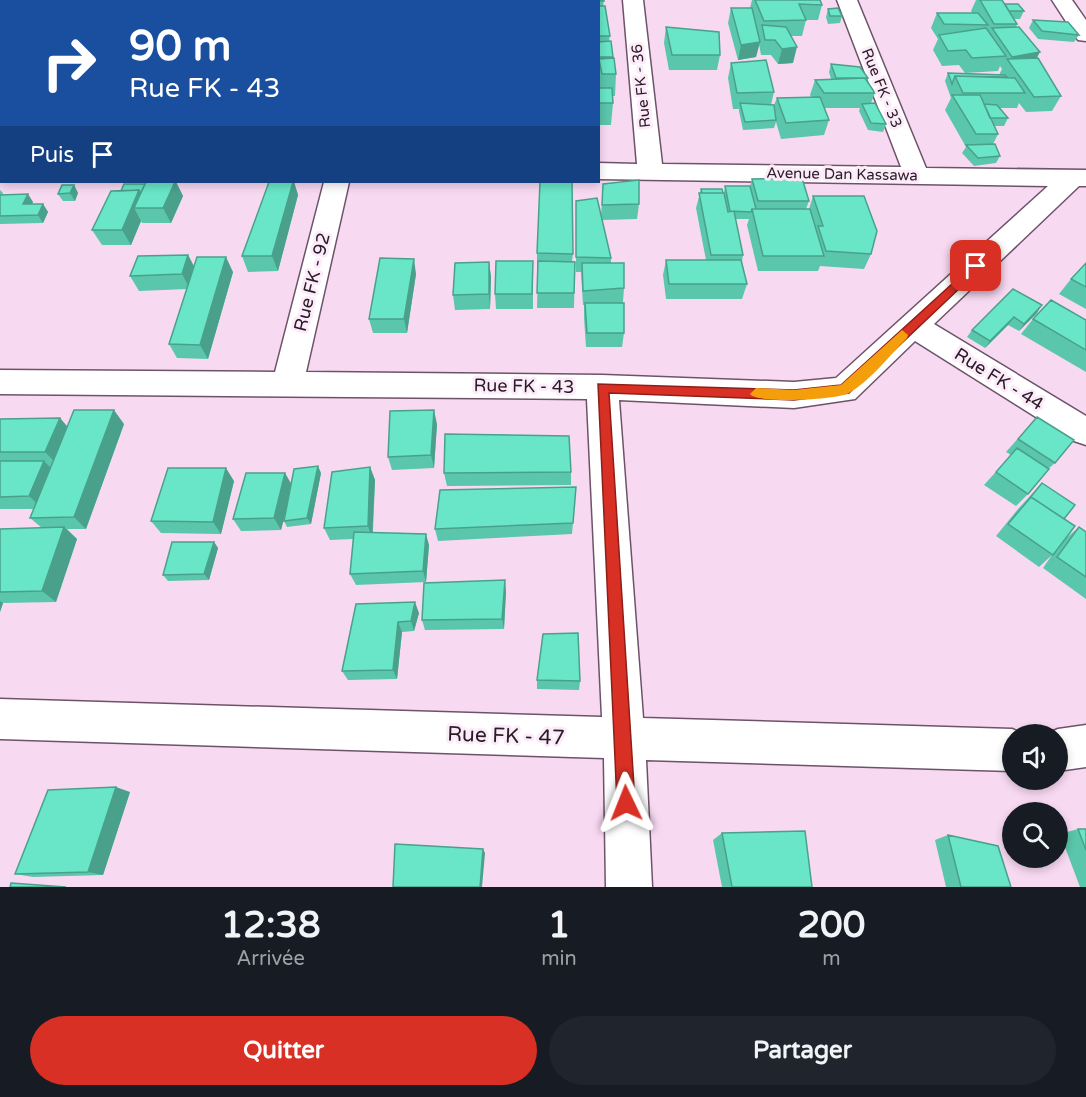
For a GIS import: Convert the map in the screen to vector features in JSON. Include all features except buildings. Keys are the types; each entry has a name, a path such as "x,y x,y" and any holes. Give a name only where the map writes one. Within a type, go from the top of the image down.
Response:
{"street":[{"name":"Rue FK - 36","path":"633,0 650,171"},
{"name":"Rue FK - 33","path":"847,0 917,176"},
{"path":"1062,0 1086,35"},
{"name":"Avenue Dan Kassawa","path":"600,171 1079,178"},
{"name":"Rue FK - 43","path":"0,382 602,387 794,395 844,390 864,374 912,325 1079,178"},
{"name":"Rue FK - 92","path":"288,383 336,183"},
{"name":"Rue FK - 44","path":"912,325 1086,432"},
{"path":"602,387 624,740 629,887"},
{"name":"Rue FK - 47","path":"0,719 624,740 1002,750"},
{"path":"1068,749 1086,746"}],"slow traffic":[{"path":"756,394 794,395 844,390 864,374 902,335"}],"route":[{"path":"626,803 602,387 794,395 844,390 864,374 912,325 976,266"}]}
